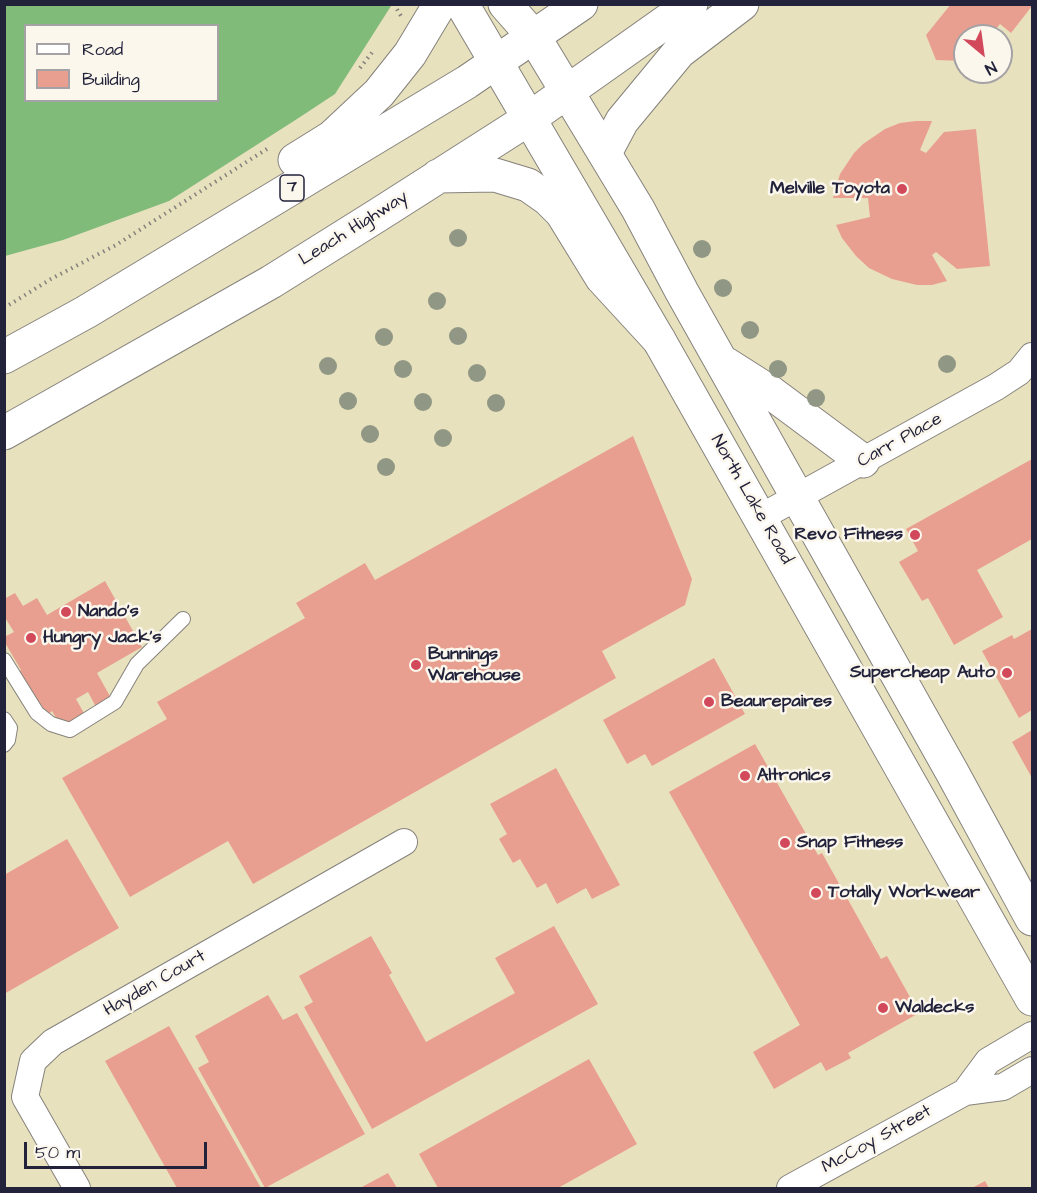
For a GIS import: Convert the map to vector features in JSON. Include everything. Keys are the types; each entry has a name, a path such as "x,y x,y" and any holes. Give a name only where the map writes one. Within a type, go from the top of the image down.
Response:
{"main road":[{"path":"86,312 122,268 332,137 379,93 410,54 440,4"},
{"name":"North Lake Road","path":"462,4 530,117 761,517 1032,999"},
{"path":"505,4 534,37 605,153 1032,919"},
{"name":"7","path":"4,357 86,312 497,63 581,4"},
{"name":"Leach Highway","path":"4,434 271,282 530,117 692,4"},
{"path":"605,153 622,121 679,52 742,4"},
{"path":"438,176 495,175 528,186 548,199 562,213 602,278 659,340"},
{"path":"722,361 770,392 863,461"}],"street":[{"name":"Carr Place","path":"761,517 996,387 1018,372 1032,356"},
{"name":"Hayden Court","path":"77,1188 25,1097 33,1061 53,1042 404,842"},
{"name":"McCoy Street","path":"965,1092 988,1061 1032,1035"},
{"name":"McCoy Street","path":"790,1188 965,1092 1003,1087 1032,1070"}],"lane":[{"path":"4,660 37,712 51,724 70,730 115,702 137,664 183,619"},
{"path":"4,719 10,728 8,740 4,745"}],"path":[{"path":"394,4 403,19"},
{"path":"355,75 379,45"},
{"path":"4,308 51,279 116,245 272,145"}],"green space":[{"path":"5,4 390,4 391,6 335,94 169,201 63,240 5,256"}],"building":[{"path":"951,4 1032,4 1013,30 1013,24 953,24 953,61 936,60 926,35"},
{"path":"932,121 920,150 926,153 944,132 976,129 990,266 957,269 936,252 932,255 947,281 932,285 917,285 892,279 869,268 842,238 836,225 870,217 868,198 833,198 840,174 863,144 885,129 900,123"},
{"name":"Bunnings Warehouse","path":"633,436 692,579 685,605 602,651 616,678 253,884 228,841 130,897 62,778 167,719 157,702 305,618 296,603 365,563 375,580"},
{"path":"1032,459 1032,539 977,570 1003,617 954,645 928,598 922,601 899,562 918,551 906,529"},
{"path":"105,581 142,647 97,673 111,698 96,707 88,692 76,699 85,715 62,728 52,711 47,715 41,704 30,710 11,677 21,670 4,641 4,637 14,632 4,616 4,599 15,593 23,606 37,598 47,615"},
{"path":"1032,629 1032,710 1019,718 982,651 1012,635 1014,639"},
{"path":"714,658 745,714 652,766 645,754 627,764 603,720"},
{"path":"1032,730 1032,778 1012,742"},
{"path":"755,744 818,855 822,853 881,959 887,956 919,1013 848,1053 851,1058 826,1071 821,1062 774,1089 753,1052 800,1025 669,792"},
{"path":"556,768 620,885 592,899 586,888 557,904 546,883 537,888 520,859 513,863 499,839 507,834 490,804"},
{"path":"67,839 119,928 4,994 4,875"},
{"path":"554,926 598,1004 372,1129 304,1007 313,1002 299,976 371,936 392,973 389,975 426,1042 515,993 495,958"},
{"path":"268,995 283,1020 297,1013 365,1134 265,1188 198,1068 209,1062 195,1036"},
{"path":"169,1026 261,1188 177,1188 105,1061"},
{"path":"589,1059 637,1144 558,1188 438,1188 419,1154"},
{"path":"388,1173 397,1188 360,1188"},
{"path":"985,1181 989,1188 972,1188"}],"place":[{"name":"Melville Toyota","path":"902,189"},
{"name":"Revo Fitness","path":"915,535"},
{"name":"Nando's","path":"66,612"},
{"name":"Hungry Jack's","path":"31,638"},
{"name":"Bunnings Warehouse","path":"416,665"},
{"name":"Supercheap Auto","path":"1007,673"},
{"name":"Beaurepaires","path":"709,702"},
{"name":"Altronics","path":"745,776"},
{"name":"Snap Fitness","path":"785,843"},
{"name":"Totally Workwear","path":"816,893"},
{"name":"Waldecks","path":"883,1008"}]}
